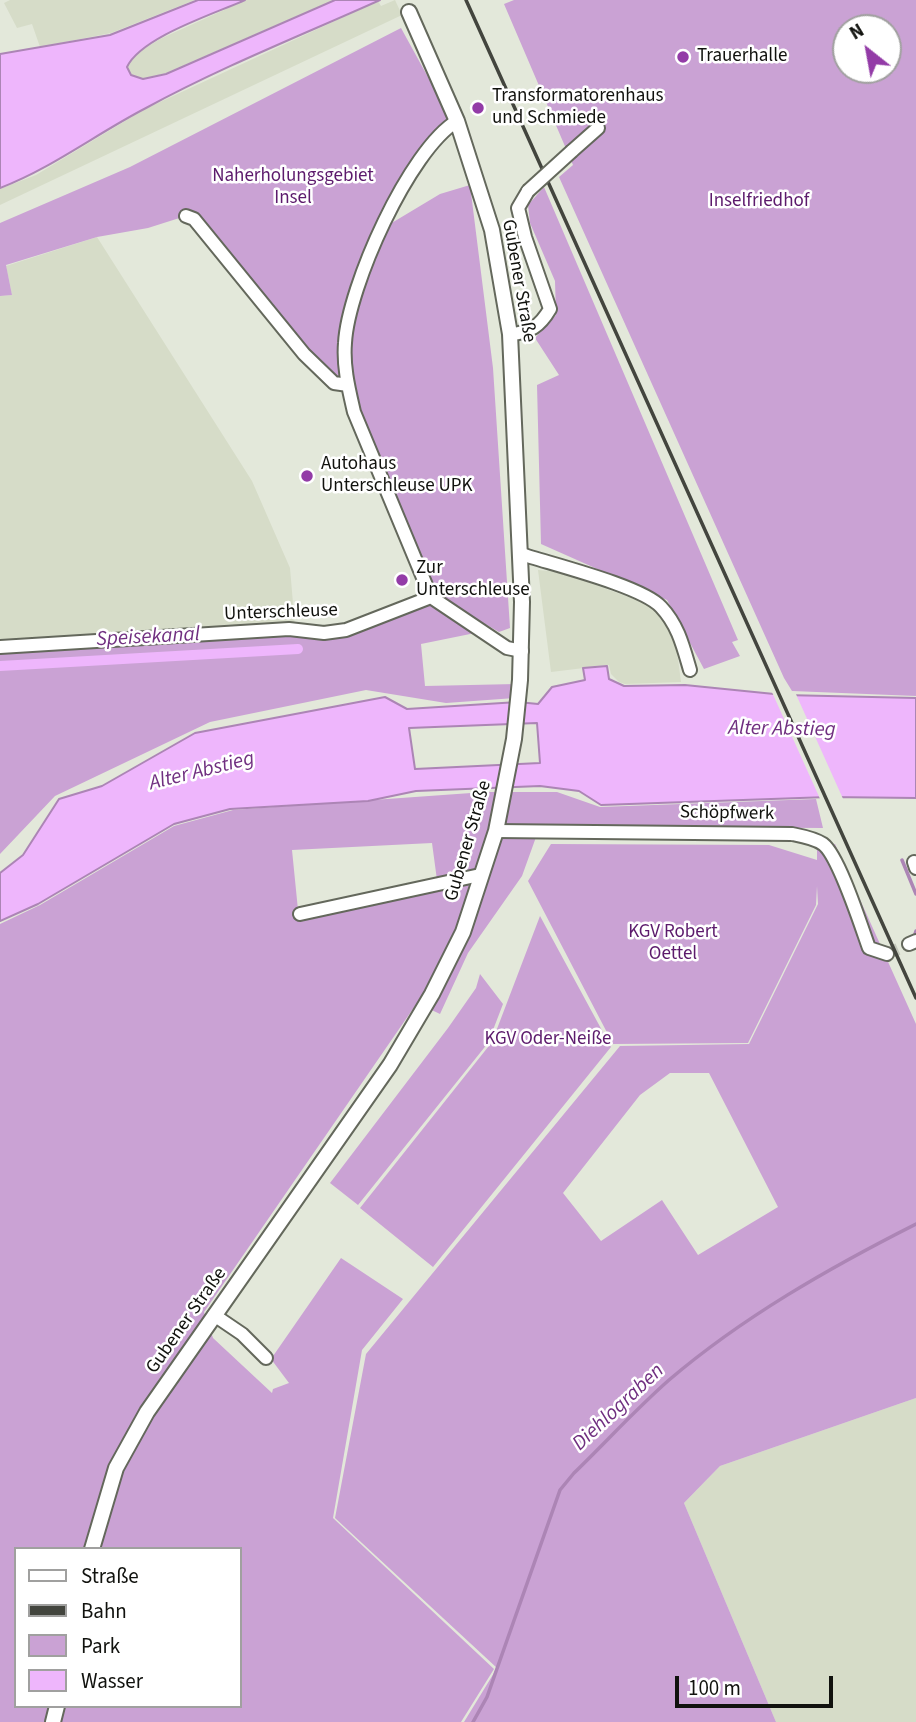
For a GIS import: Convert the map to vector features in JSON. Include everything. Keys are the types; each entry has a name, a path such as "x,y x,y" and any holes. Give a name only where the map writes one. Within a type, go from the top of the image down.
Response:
{"main road":[{"name":"Gubener Straße","path":"93,1547 116,1468 147,1412 390,1065 432,994 463,932 496,831 503,800 519,695 522,651 521,554 510,334 492,230 457,121 409,12"}],"street":[{"path":"457,121 442,130 428,148 397,197 374,246 353,301 345,342 348,386 354,412 431,597 507,648 522,651"},
{"path":"510,334 525,333 541,323 550,309 518,208 528,191 598,128"},
{"path":"186,216 194,219 304,354 334,383 348,386"},
{"path":"521,554 623,587 659,604 677,629 690,670"},
{"name":"Unterschleuse","path":"0,648 289,629 324,634 346,631 431,597"},
{"name":"Schöpfwerk","path":"496,831 792,834 809,838 824,844 834,857 869,948 887,954"},
{"path":"300,914 480,875"},
{"path":"214,1315 242,1334 266,1358"}],"shaded area":[{"path":"10,0 195,0 111,33 40,47 32,24 17,28 4,3"},
{"path":"246,0 334,0 166,73 143,79 130,74 127,67 134,55 160,39"},
{"path":"395,0 402,15 0,205 0,189 36,175 145,109 378,1 381,6"},
{"path":"97,237 252,481 290,568 295,627 0,644 0,296 12,295 6,266"},
{"path":"538,570 560,572 645,603 659,612 676,643 681,682 625,684 611,674 609,665 551,672"},
{"path":"916,1398 916,1722 776,1722 684,1503 720,1466"}],"green space":[{"name":"Inselfriedhof","path":"514,0 916,0 916,696 792,691 559,177 573,165 504,4"},
{"name":"Naherholungsgebiet Insel","path":"401,28 451,119 440,128 349,299 345,383 335,381 192,214 148,228 97,237 6,265 12,295 0,296 0,223 130,167"},
{"path":"470,185 493,368 510,628 499,632 435,595 357,410 347,342 375,247 390,224 440,194"},
{"path":"544,187 738,640 732,642 740,656 704,669 667,600 541,544 537,385 559,375 535,338 556,315 555,281 530,223 528,205"},
{"path":"431,599 480,632 421,644 425,686 516,684 515,698 446,703 366,690 210,722 55,796 0,854 0,649 287,631 323,636"},
{"path":"485,792 557,792 600,807 816,799 823,828 540,826 522,876 468,953 440,1014 417,1003 204,1312 213,1338 272,1393 273,1389 289,1383 271,1359 341,1258 403,1299 362,1350 333,1518 494,1669 461,1722 0,1722 0,924 40,905 174,826 233,810","holes":["432,843 437,880 298,910 292,850"]},
{"name":"KGV Robert Oettel","path":"551,844 769,845 817,860 817,847 835,844 916,1024 916,1398 720,1466 684,1503 776,1722 464,1722 497,1668 335,1518 366,1354 620,1046 749,1044 818,904 817,886 816,905 748,1043 613,1044 528,881","holes":["670,1073 709,1073 778,1207 698,1255 662,1200 601,1241 563,1193 640,1095"]},
{"name":"KGV Oder-Neiße","path":"540,916 611,1047 433,1267 360,1208 492,1042"},
{"path":"480,974 503,1004 488,1043 358,1205 330,1183 448,1028 476,988"}],"water":[{"path":"198,0 245,0 162,36 135,56 127,67 131,75 143,79 166,74 335,0 380,0 174,93 38,171 0,188 0,54 110,35"},
{"name":"Alter Abstieg","path":"607,666 609,679 624,686 685,685 784,695 916,698 916,798 828,797 601,805 579,791 540,786 416,791 368,801 230,809 174,824 38,904 0,921 0,873 23,855 59,799 102,786 195,733 385,697 407,709 518,702 538,704 552,687 585,680 583,668","holes":["537,723 540,763 415,769 409,728"]}],"pier":[{"path":"771,690 795,692 844,801 821,801"}],"waterway":[{"name":"Speisekanal","path":"0,666 298,649"},
{"path":"902,860 916,894"},
{"name":"Diehlograben","path":"473,1722 487,1697 560,1490 574,1473 669,1380 727,1335 819,1276 916,1224"}],"tunnel":[{"path":"887,954 909,944"}],"railway":[{"path":"466,0 916,998"}],"place":[{"name":"Trauerhalle","path":"683,57"},
{"name":"Transformatorenhaus und Schmiede","path":"478,108"},
{"name":"Autohaus Unterschleuse UPK","path":"307,476"},
{"name":"Zur Unterschleuse","path":"402,580"}]}
